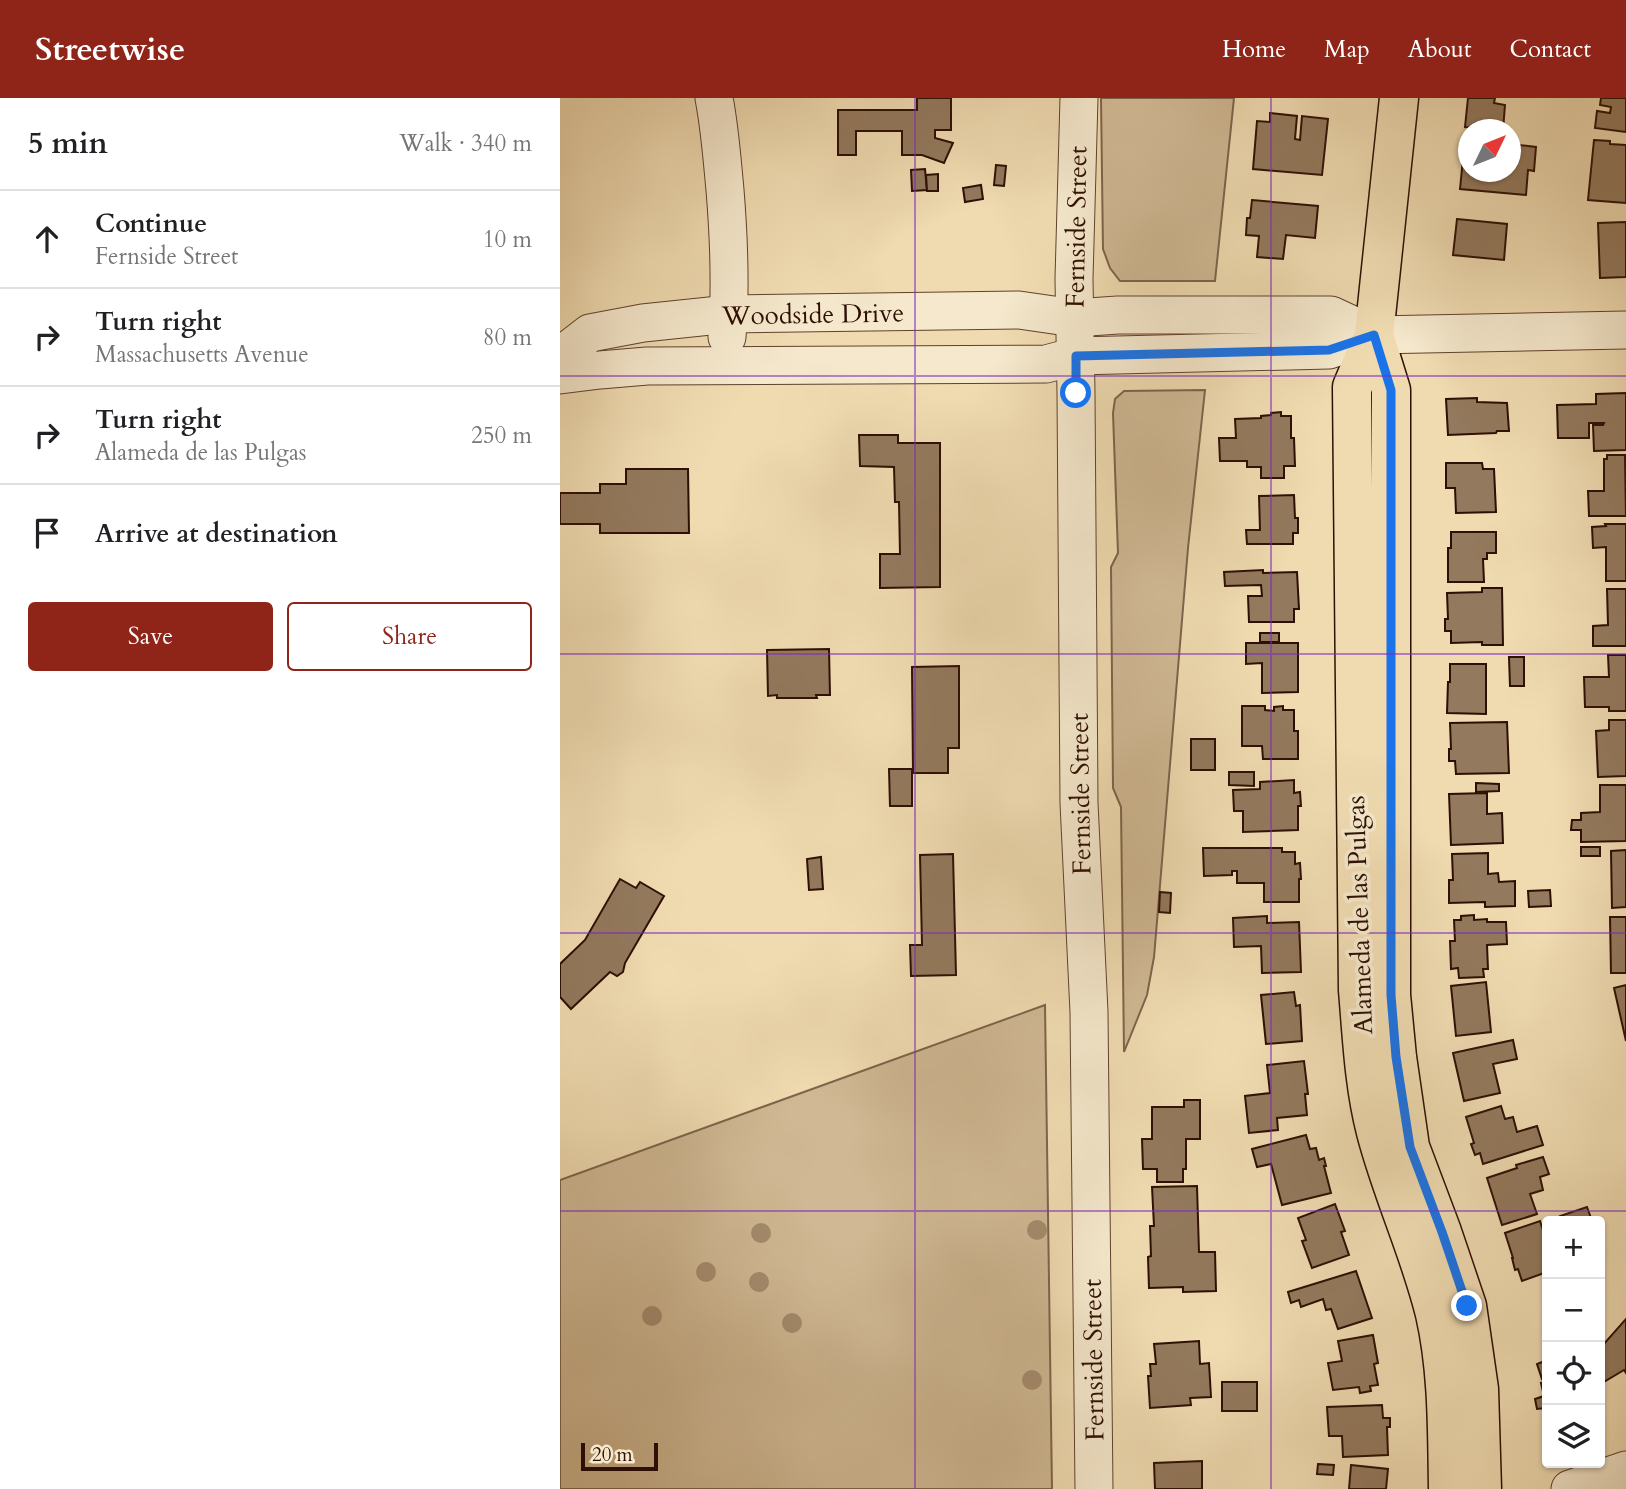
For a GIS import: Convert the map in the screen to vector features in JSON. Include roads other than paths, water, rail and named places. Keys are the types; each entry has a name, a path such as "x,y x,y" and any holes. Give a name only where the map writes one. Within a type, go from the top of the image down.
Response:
{"main road":[{"name":"Alameda de las Pulgas","path":"1399,98 1374,335 1352,387 1358,990 1366,1081 1375,1130 1435,1314 1444,1373 1448,1489"},
{"name":"Alameda de las Pulgas","path":"1374,335 1391,390 1391,995 1396,1057 1410,1147 1467,1306 1479,1389 1482,1489"}],"street":[{"path":"714,98 720,128 728,233 729,314 725,366"},
{"name":"Fernside Street","path":"1079,98 1073,279 1076,356 1079,803 1089,1012 1094,1489"},
{"name":"Woodside Drive","path":"560,356 590,333 643,323 729,314 1019,310 1074,318 1118,315 1331,315 1374,335"},
{"path":"1374,335 1626,330"},
{"name":"Woodside Drive","path":"560,375 647,366 1046,364 1076,356 1329,350 1374,335"},
{"path":"1570,1489 1626,1470"}]}
